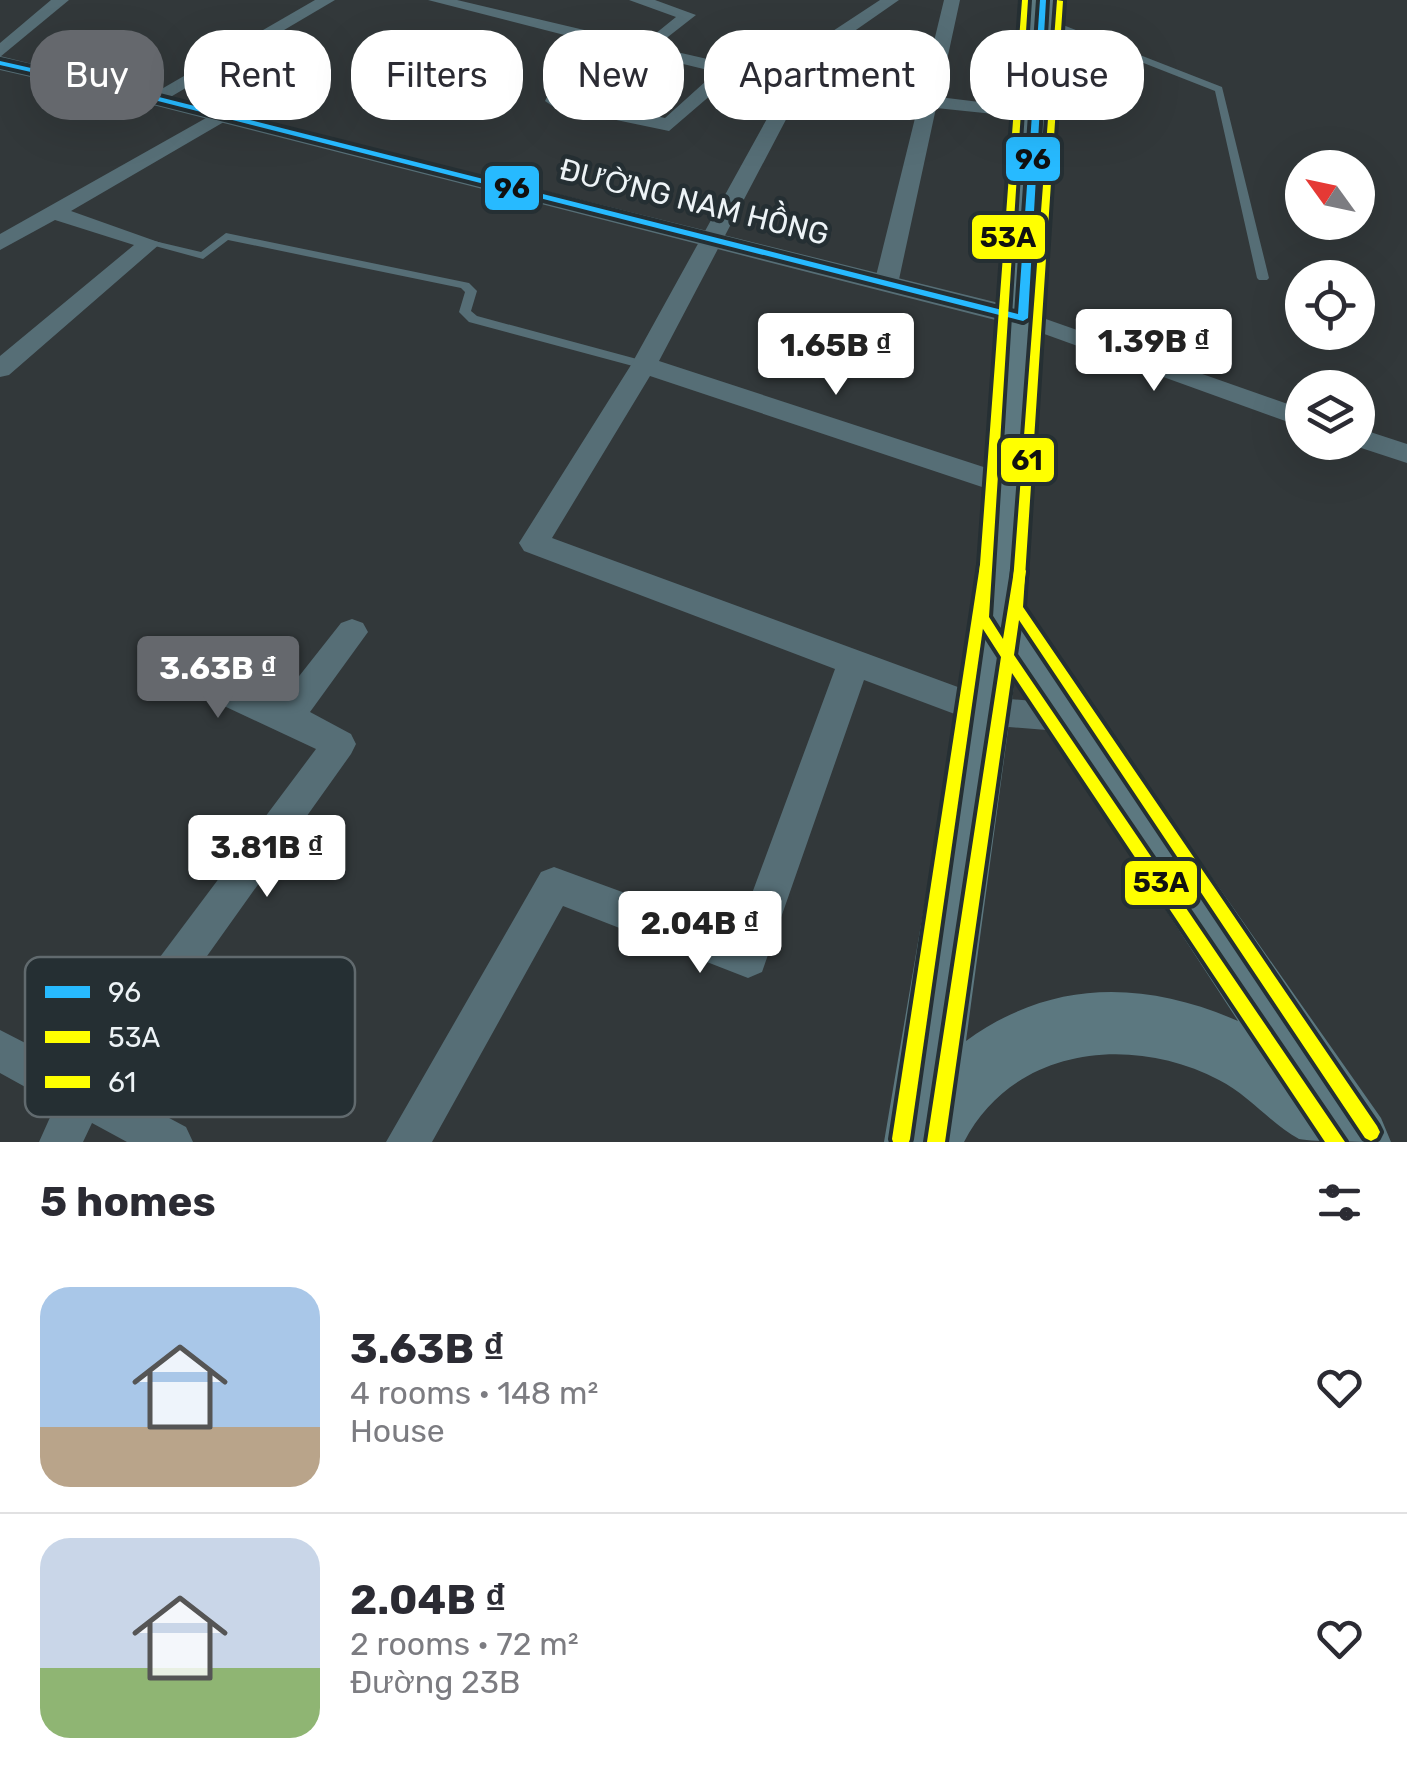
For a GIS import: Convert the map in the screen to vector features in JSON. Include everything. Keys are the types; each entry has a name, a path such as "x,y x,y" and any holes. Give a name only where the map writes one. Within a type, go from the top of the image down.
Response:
{"main road":[{"path":"918,1142 1000,613 1036,120"},
{"path":"1000,613 1353,1142"},
{"path":"928,1142 951,1098 999,1052 1058,1025 1124,1019 1209,1038 1294,1088 1353,1142"}],"street":[{"path":"0,52 62,0"},
{"path":"164,92 327,0"},
{"path":"436,0 567,30"},
{"path":"637,0 688,15 666,30"},
{"path":"845,30 891,0"},
{"path":"945,30 952,0"},
{"name":"ĐƯỜNG NAM HỒNG","path":"0,63 30,70"},
{"path":"684,111 704,93"},
{"path":"0,243 213,120"},
{"name":"ĐƯỜNG NAM HỒNG","path":"242,120 1024,318"},
{"path":"645,120 669,125 674,120"},
{"path":"775,120 644,364 534,543 984,711 1071,718"},
{"path":"886,284 924,120"},
{"path":"55,213 150,243"},
{"path":"0,369 150,243"},
{"path":"1024,318 1285,412"},
{"path":"644,364 1010,486"},
{"path":"1375,443 1407,454"},
{"path":"287,717 352,632"},
{"path":"408,1142 554,886 748,958 854,662"},
{"path":"173,668 287,717 338,744 183,957"},
{"path":"0,1052 25,1065"},
{"path":"61,1142 72,1117"},
{"path":"125,1117 171,1142"}],"lane":[{"path":"1042,10 1219,89 1263,278"},
{"path":"150,243 203,256 226,236 465,285 471,291 466,312 473,319 644,364"}],"transit line":[{"name":"53A","path":"1025,0 982,618 1336,1142"},
{"name":"96","path":"1023,318 1043,0"},
{"name":"61","path":"1060,1 1017,608 1371,1132"},
{"name":"96","path":"0,63 155,98 1023,318"},
{"name":"61","path":"901,1139 986,565"},
{"name":"53A","path":"936,1142 1020,571"}]}
